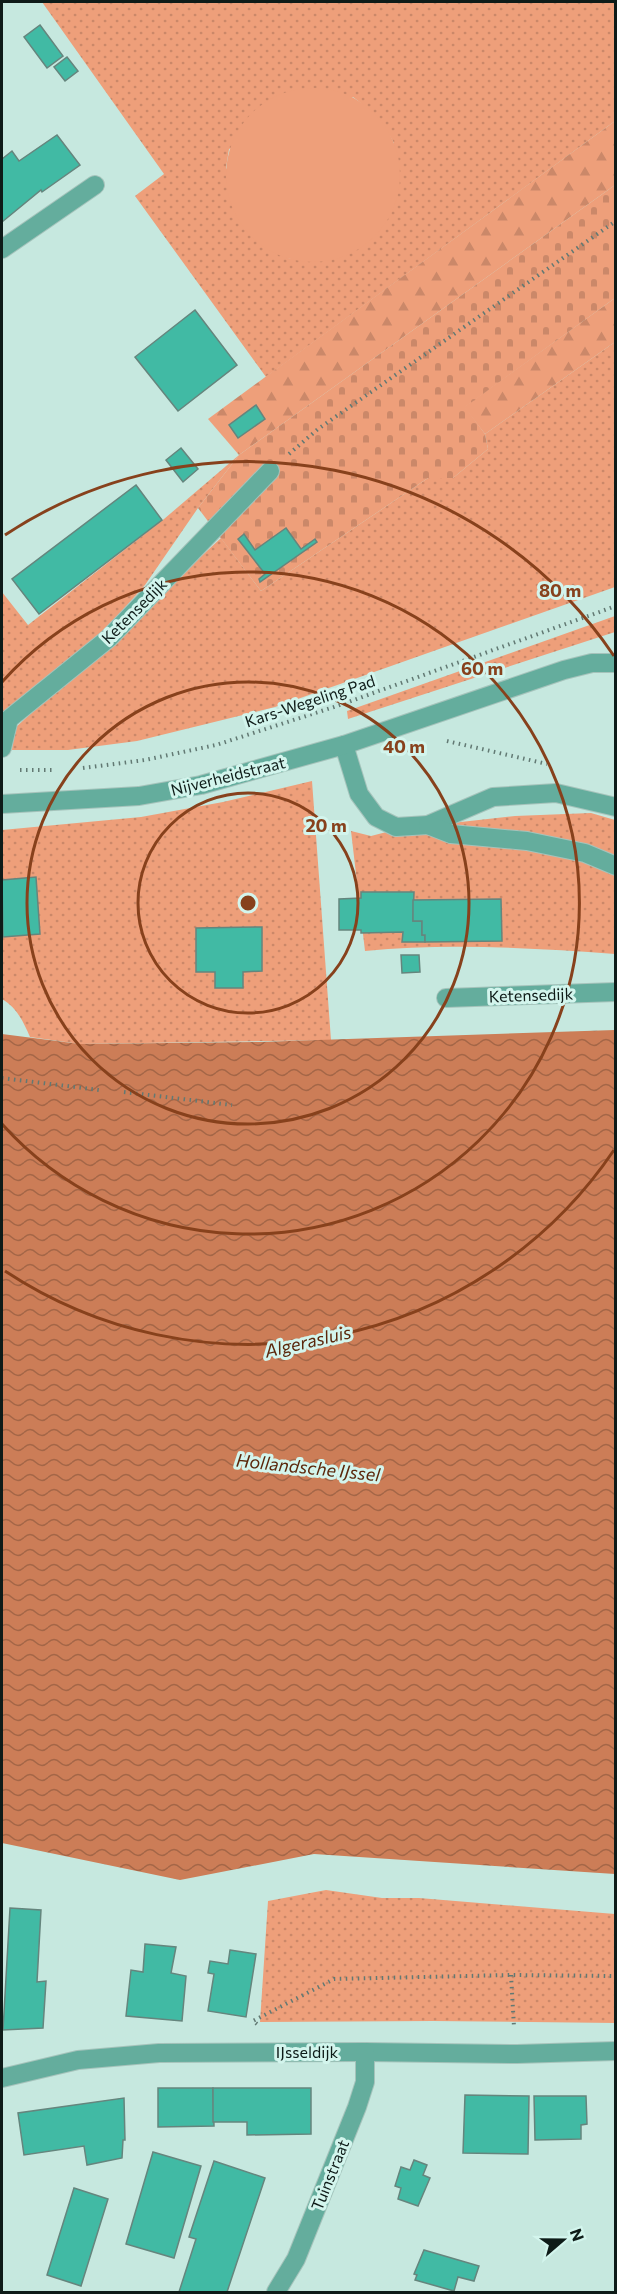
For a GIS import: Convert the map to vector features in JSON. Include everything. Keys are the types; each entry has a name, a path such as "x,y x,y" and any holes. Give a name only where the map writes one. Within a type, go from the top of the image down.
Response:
{"street":[{"path":"2,249 95,185"},
{"name":"Ketensedijk","path":"2,748 9,719 109,638 270,471"},
{"path":"615,663 592,663 564,670 344,745 359,794 376,817 396,827 428,825 493,797 556,793 615,807"},
{"name":"Nijverheidstraat","path":"2,804 139,796 201,785 344,745"},
{"path":"428,825 451,834 527,841 585,853 615,866"},
{"name":"Ketensedijk","path":"446,998 615,992"},
{"name":"IJsseldijk","path":"2,2078 78,2060 159,2053 517,2054 615,2051"},
{"name":"Tuinstraat","path":"276,2292 297,2259 357,2107 365,2082 365,2052"}],"path":[{"path":"270,471 318,429 615,221"},
{"name":"Kars-Wegeling Pad","path":"78,769 145,760 216,745 337,706 615,606"},
{"path":"436,744 447,741 548,764"},
{"path":"12,770 56,770"},
{"path":"2,1078 99,1090"},
{"path":"124,1092 232,1105"},
{"path":"259,2026 253,2021 334,1979 511,1975 615,1976"},
{"path":"511,1975 513,2019"}],"green space":[{"path":"42,2 615,2 615,121 266,377 135,196 164,174","holes":["353,97 381,123 394,143 360,247 325,259 288,258 226,168 229,149"]},
{"path":"313,88 346,95 361,103 374,114 385,127 393,142 400,175 393,208 385,223 374,236 361,247 346,255 313,262 280,255 265,247 252,236 241,223 233,208 226,175 233,142 241,127 252,114 265,103 280,95"},
{"path":"615,121 615,185 239,455 208,419"},
{"path":"615,185 615,298 465,407 485,434 488,449 453,478 428,478 261,591 198,508 239,455"},
{"path":"615,298 615,342 485,434 464,407"},
{"path":"615,342 615,587 275,707 137,741 68,750 12,750 14,729 221,538 261,591 428,478 453,478 488,449 485,434"},
{"path":"239,455 198,508 145,585 86,651 2,714 2,592 28,625 164,519"},
{"path":"615,616 615,632 348,719 347,711"},
{"path":"312,781 331,1040 80,1044 30,1037 16,1011 2,999 2,830 141,817 223,802"},
{"path":"591,813 615,820 615,954 459,947 365,951 351,831 371,836 398,829 515,816"},
{"path":"326,1890 382,1898 419,1898 615,1914 615,2023 260,2022 268,1901"}],"water":[{"path":"615,1030 615,1874 314,1854 180,1880 2,1843 2,1034 80,1044 259,1042"}],"building":[{"path":"40,25 63,56 47,68 24,37"},
{"path":"67,57 78,71 65,81 54,67"},
{"path":"57,135 80,165 42,192 41,190 2,222 2,159 12,151 19,161"},
{"path":"195,310 237,365 178,411 135,357"},
{"path":"256,405 265,419 238,438 229,425"},
{"path":"181,448 198,469 183,482 166,460"},
{"path":"136,485 162,520 39,614 12,579"},
{"path":"286,528 301,549 315,539 317,542 260,582 259,579 265,574 238,539 244,534 255,550"},
{"path":"36,877 40,934 3,937 2,880"},
{"path":"361,892 414,892 413,921 422,921 422,935 425,935 425,942 402,942 403,932 361,933 361,930 339,930 339,899 361,898"},
{"path":"501,899 502,941 425,942 425,935 422,935 422,921 413,921 413,900"},
{"path":"262,927 262,971 243,972 243,988 215,988 215,972 196,972 196,928"},
{"path":"401,955 419,955 420,972 402,973"},
{"path":"10,1908 41,1910 37,1982 46,1981 43,2028 3,2030"},
{"path":"145,1944 176,1947 171,1973 186,1976 182,2021 126,2016 131,1970 143,1972"},
{"path":"230,1950 256,1954 246,2017 208,2011 214,1974 208,1973 210,1961 228,1964"},
{"path":"158,2088 213,2088 214,2126 158,2127"},
{"path":"213,2088 311,2088 311,2134 247,2135 247,2122 213,2122"},
{"path":"465,2095 529,2096 528,2154 463,2153"},
{"path":"534,2096 586,2096 587,2124 581,2125 581,2139 535,2140"},
{"path":"124,2098 125,2140 123,2140 122,2158 87,2165 84,2146 24,2155 18,2113"},
{"path":"153,2152 201,2166 174,2258 126,2244"},
{"path":"414,2160 427,2165 423,2175 430,2178 418,2206 398,2199 401,2188 395,2186 401,2167 410,2170"},
{"path":"214,2161 265,2178 227,2292 179,2292 196,2239 189,2237"},
{"path":"74,2188 108,2199 81,2286 47,2275"},
{"path":"424,2250 479,2266 474,2281 458,2277 454,2291 415,2280 417,2275 414,2274"}],"water label":[{"name":"Algerasluis","path":"308,1342"},
{"name":"Hollandsche IJssel","path":"308,1468"}]}
